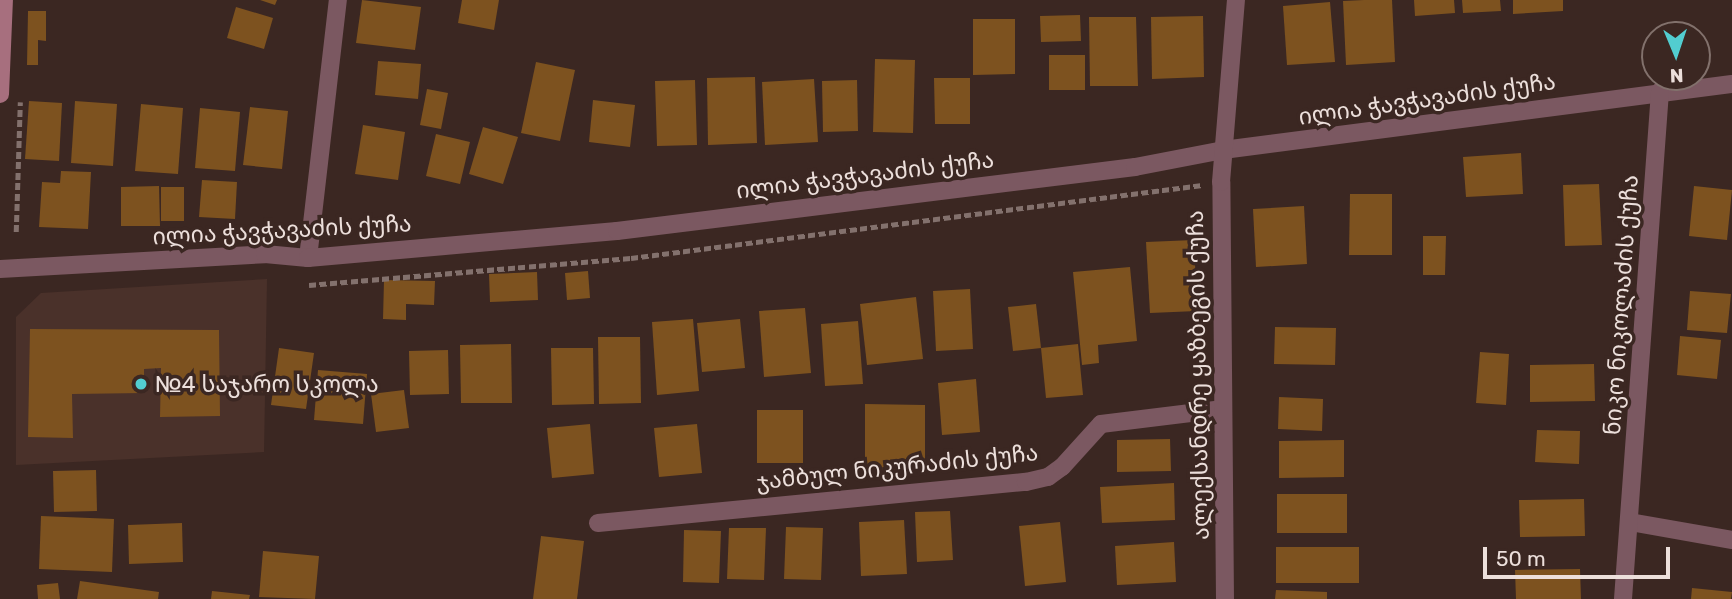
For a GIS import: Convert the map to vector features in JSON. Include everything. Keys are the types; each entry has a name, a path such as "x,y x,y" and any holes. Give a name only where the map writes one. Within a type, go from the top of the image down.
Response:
{"street":[{"path":"0,94 4,0"},
{"path":"308,258 338,0"},
{"name":"ალექსანდრე ყაზბეგის ქუჩა","path":"1225,599 1221,183 1236,0"},
{"name":"ილია ჭავჭავაძის ქუჩა","path":"1711,85 1732,83"},
{"name":"ილია ჭავჭავაძის ქუჩა","path":"0,269 265,254 308,258 617,230 1135,167 1223,150 1660,91"},
{"name":"ნიკო ნიკოლაძის ქუჩა","path":"1623,599 1660,91"},
{"name":"ჯამბულ ნიკურაძის ქუჩა","path":"598,523 1026,482 1048,477 1062,467 1101,424 1223,409"},
{"path":"1630,522 1732,540"}],"path":[{"path":"16,232 20,96"},
{"path":"309,285 631,258 1221,183"}],"shaded area":[{"name":"№4 საჯარო სკოლა","path":"267,279 264,452 16,465 16,317 41,293"}],"building":[{"path":"260,0 277,0 275,5"},
{"path":"362,0 421,7 415,50 356,43"},
{"path":"462,0 499,0 494,30 458,23"},
{"path":"1392,0 1395,62 1346,65 1343,1"},
{"path":"1414,0 1454,0 1455,13 1415,16"},
{"path":"1462,0 1500,0 1501,11 1463,13"},
{"path":"1513,0 1563,0 1563,11 1513,14"},
{"path":"1330,2 1335,62 1287,65 1283,6"},
{"path":"236,7 273,18 264,49 227,38"},
{"path":"28,11 46,11 46,41 38,40 38,65 27,65"},
{"path":"1080,15 1081,41 1041,42 1040,16"},
{"path":"1203,16 1204,77 1152,79 1151,17"},
{"path":"1089,17 1136,17 1138,86 1090,86"},
{"path":"973,19 1015,19 1015,74 973,75"},
{"path":"1049,55 1085,55 1085,90 1049,90"},
{"path":"875,59 915,60 913,133 873,132"},
{"path":"378,61 421,64 418,99 375,95"},
{"path":"536,62 575,70 560,141 521,133"},
{"path":"755,77 757,143 708,145 707,78"},
{"path":"934,78 970,78 970,124 935,124"},
{"path":"814,79 818,142 765,145 762,82"},
{"path":"695,80 697,145 657,146 655,81"},
{"path":"857,80 858,131 823,132 822,81"},
{"path":"427,89 448,93 441,129 420,125"},
{"path":"593,100 635,105 630,147 589,142"},
{"path":"29,101 62,103 59,161 25,159"},
{"path":"75,101 117,104 113,166 71,163"},
{"path":"141,104 183,108 178,174 135,171"},
{"path":"250,107 288,111 282,169 243,165"},
{"path":"200,108 240,112 235,171 195,168"},
{"path":"363,125 405,132 398,180 355,174"},
{"path":"483,127 518,137 503,184 469,174"},
{"path":"436,134 470,142 460,184 426,176"},
{"path":"1521,153 1523,194 1466,197 1463,157"},
{"path":"61,171 91,172 88,229 39,227 42,182 60,183"},
{"path":"202,180 237,182 235,219 199,217"},
{"path":"1599,184 1602,245 1565,246 1563,185"},
{"path":"159,186 160,226 121,226 121,187"},
{"path":"1694,186 1732,190 1727,240 1689,236"},
{"path":"161,187 184,187 184,221 161,221"},
{"path":"1350,194 1392,194 1392,255 1349,255"},
{"path":"1304,206 1307,264 1256,267 1253,209"},
{"path":"1423,236 1446,236 1445,275 1423,275"},
{"path":"1194,240 1197,311 1150,313 1146,242"},
{"path":"1130,267 1137,341 1098,345 1099,363 1082,365 1073,272"},
{"path":"588,271 590,298 567,300 565,273"},
{"path":"537,272 538,300 490,302 489,274"},
{"path":"384,280 435,281 434,305 406,304 406,320 383,319"},
{"path":"970,289 973,349 936,351 933,291"},
{"path":"1690,291 1731,294 1727,333 1687,330"},
{"path":"916,297 923,359 867,365 860,304"},
{"path":"1036,304 1041,348 1013,351 1008,307"},
{"path":"805,308 811,373 764,377 759,311"},
{"path":"693,319 699,391 657,395 652,322"},
{"path":"740,319 745,368 702,372 697,323"},
{"path":"858,321 863,384 825,386 821,324"},
{"path":"1275,327 1336,328 1335,365 1274,364"},
{"path":"30,329 219,330 220,416 160,417 161,368 144,369 144,393 72,394 73,438 28,437"},
{"path":"1680,336 1721,340 1717,379 1677,375"},
{"path":"598,337 640,337 641,403 599,404"},
{"path":"511,344 512,403 461,403 460,345"},
{"path":"1078,344 1083,395 1046,398 1041,348"},
{"path":"279,348 314,353 306,409 271,405"},
{"path":"551,348 593,348 594,404 552,405"},
{"path":"448,350 449,394 410,395 409,351"},
{"path":"1480,352 1509,354 1506,405 1476,403"},
{"path":"1594,364 1595,401 1530,402 1530,365"},
{"path":"318,370 367,374 363,424 314,420"},
{"path":"976,379 980,432 942,435 938,383"},
{"path":"404,390 409,428 376,432 371,394"},
{"path":"1279,397 1323,399 1322,431 1278,429"},
{"path":"865,404 925,405 925,471 865,470"},
{"path":"757,410 803,410 803,463 757,463"},
{"path":"590,424 594,474 552,478 547,428"},
{"path":"697,424 702,473 659,477 654,428"},
{"path":"1537,430 1580,431 1579,464 1535,462"},
{"path":"1170,439 1171,471 1117,472 1117,440"},
{"path":"1344,440 1344,477 1279,478 1279,441"},
{"path":"96,470 97,511 54,512 53,471"},
{"path":"1174,483 1175,520 1102,523 1100,487"},
{"path":"1277,494 1347,494 1347,533 1277,533"},
{"path":"1584,499 1585,536 1520,537 1519,500"},
{"path":"950,511 953,560 917,562 915,512"},
{"path":"41,516 114,519 112,572 39,569"},
{"path":"904,520 907,574 861,576 859,522"},
{"path":"1060,522 1066,582 1025,586 1019,526"},
{"path":"182,523 183,562 129,564 128,525"},
{"path":"786,527 823,528 821,580 784,579"},
{"path":"729,528 766,528 764,580 727,579"},
{"path":"684,530 721,531 719,583 683,582"},
{"path":"541,536 584,541 577,599 533,599"},
{"path":"1174,542 1176,582 1117,585 1115,546"},
{"path":"1276,547 1359,547 1359,583 1276,583"},
{"path":"263,551 319,556 315,599 259,597"},
{"path":"1580,569 1581,599 1516,599 1515,570"},
{"path":"80,581 159,592 158,599 77,599"},
{"path":"58,583 60,599 38,599 37,585"},
{"path":"1692,588 1732,592 1731,599 1691,599"},
{"path":"1276,590 1327,592 1327,599 1275,599"},
{"path":"212,591 250,595 249,599 211,599"}],"place":[{"name":"№4 საჯარო სკოლა","path":"141,384"}]}
